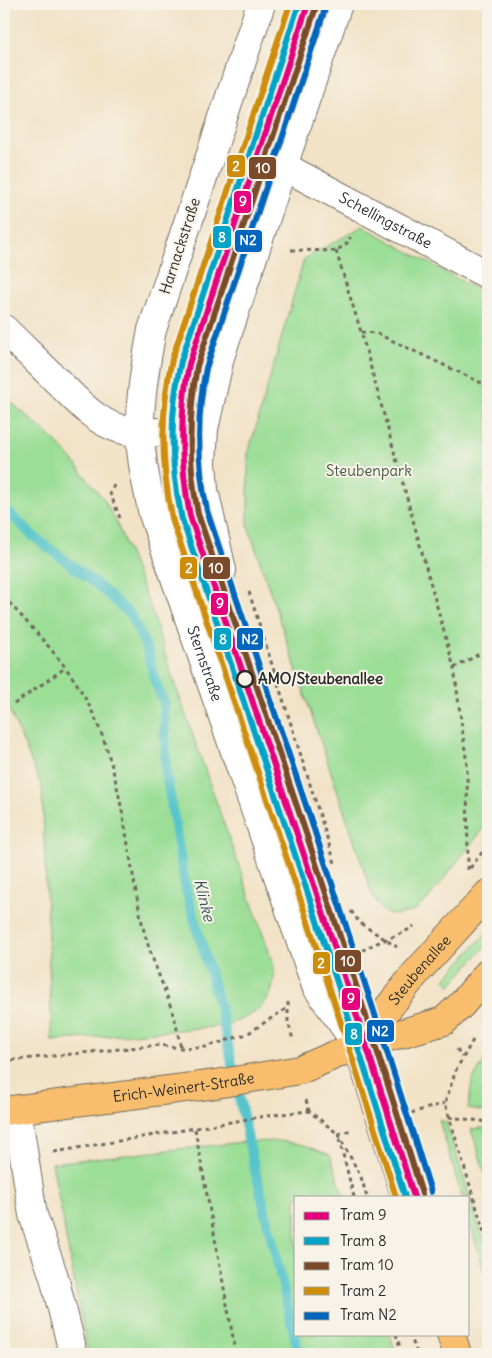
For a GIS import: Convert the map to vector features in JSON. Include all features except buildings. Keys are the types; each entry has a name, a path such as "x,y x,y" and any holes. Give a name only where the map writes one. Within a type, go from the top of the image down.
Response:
{"main road":[{"name":"Steubenallee","path":"358,1046 416,973 488,894"},
{"path":"406,1196 358,1046 444,1021 462,1004 488,973"},
{"name":"Erich-Weinert-Straße","path":"11,1110 216,1084 300,1070 358,1046"},
{"path":"452,1336 457,1354"}],"street":[{"name":"Harnackstraße","path":"140,432 145,371 152,330 261,4"},
{"path":"338,4 220,357 204,429 202,463 204,490 222,570 216,595 223,635 336,971 358,1046"},
{"name":"Schellingstraße","path":"283,166 488,275"},
{"path":"4,329 96,417 106,424 140,432 204,429"},
{"name":"Sternstraße","path":"140,432 145,476 153,514 316,986 358,1046"},
{"path":"11,1110 24,1156 33,1215 54,1277 71,1344 70,1354"}],"path":[{"path":"291,250 336,251 350,241 349,202"},
{"path":"336,251 361,332 454,668 467,766 468,870"},
{"path":"361,332 376,333 488,386"},
{"path":"248,587 338,871"},
{"path":"4,597 66,668 89,704 104,739 115,777 141,919 172,1010 182,1048"},
{"path":"454,668 488,649"},
{"path":"14,704 66,668"},
{"path":"462,877 488,845"},
{"path":"350,909 360,924 398,948 401,952"},
{"path":"362,951 373,944 402,934 418,923"},
{"path":"4,1061 159,1044 182,1048 206,1047 247,1034 292,1004"},
{"path":"462,1057 451,1082 446,1103 488,1245"},
{"path":"24,1156 272,1115 309,1112 338,1134 361,1177 367,1196"},
{"path":"449,1117 488,1122"},
{"path":"195,1129 236,1354"},
{"path":"338,1134 354,1196"},
{"path":"397,1336 402,1354"},
{"path":"411,1336 417,1354"}],"green space":[{"name":"Steubenpark","path":"363,226 488,296 488,823 427,900 413,911 397,915 388,914 381,909 372,894 248,526 248,454 304,259"},
{"path":"4,396 50,436 70,457 105,501 118,526 151,609 171,673 274,966 272,990 268,999 255,1012 224,1026 52,1041 42,787 4,697"},
{"path":"488,931 488,943 450,986 445,979"},
{"path":"488,1054 488,1112 468,1109 472,1081"},
{"path":"439,1120 446,1122 470,1196 462,1196"},
{"path":"488,1128 488,1183 471,1129"},
{"path":"281,1141 304,1145 330,1155 344,1196 294,1196 294,1336 391,1336 396,1354 88,1354 52,1163 243,1142"},
{"path":"470,1197 488,1254 488,1284 470,1224"}],"waterway":[{"name":"Klinke","path":"4,508 33,536 96,584 131,615 147,649 155,681 164,703 166,773 186,890 220,1008 250,1148 294,1333"},
{"name":"Klinke","path":"295,1336 299,1354"}],"tram line":[{"name":"2","path":"290,4 172,359 165,399 164,461 173,522 315,943 396,1196"},
{"name":"8","path":"299,4 181,361 174,401 173,460 182,519 324,942 405,1196"},
{"name":"9","path":"308,4 189,364 182,421 184,478 190,516 332,941 414,1196"},
{"name":"10","path":"316,7 197,366 190,440 192,477 198,514 341,938 422,1194"},
{"name":"N2","path":"325,9 206,368 199,422 201,475 207,511 349,936 431,1192"}],"place":[{"name":"AMO/Steubenallee","path":"245,679"}]}
